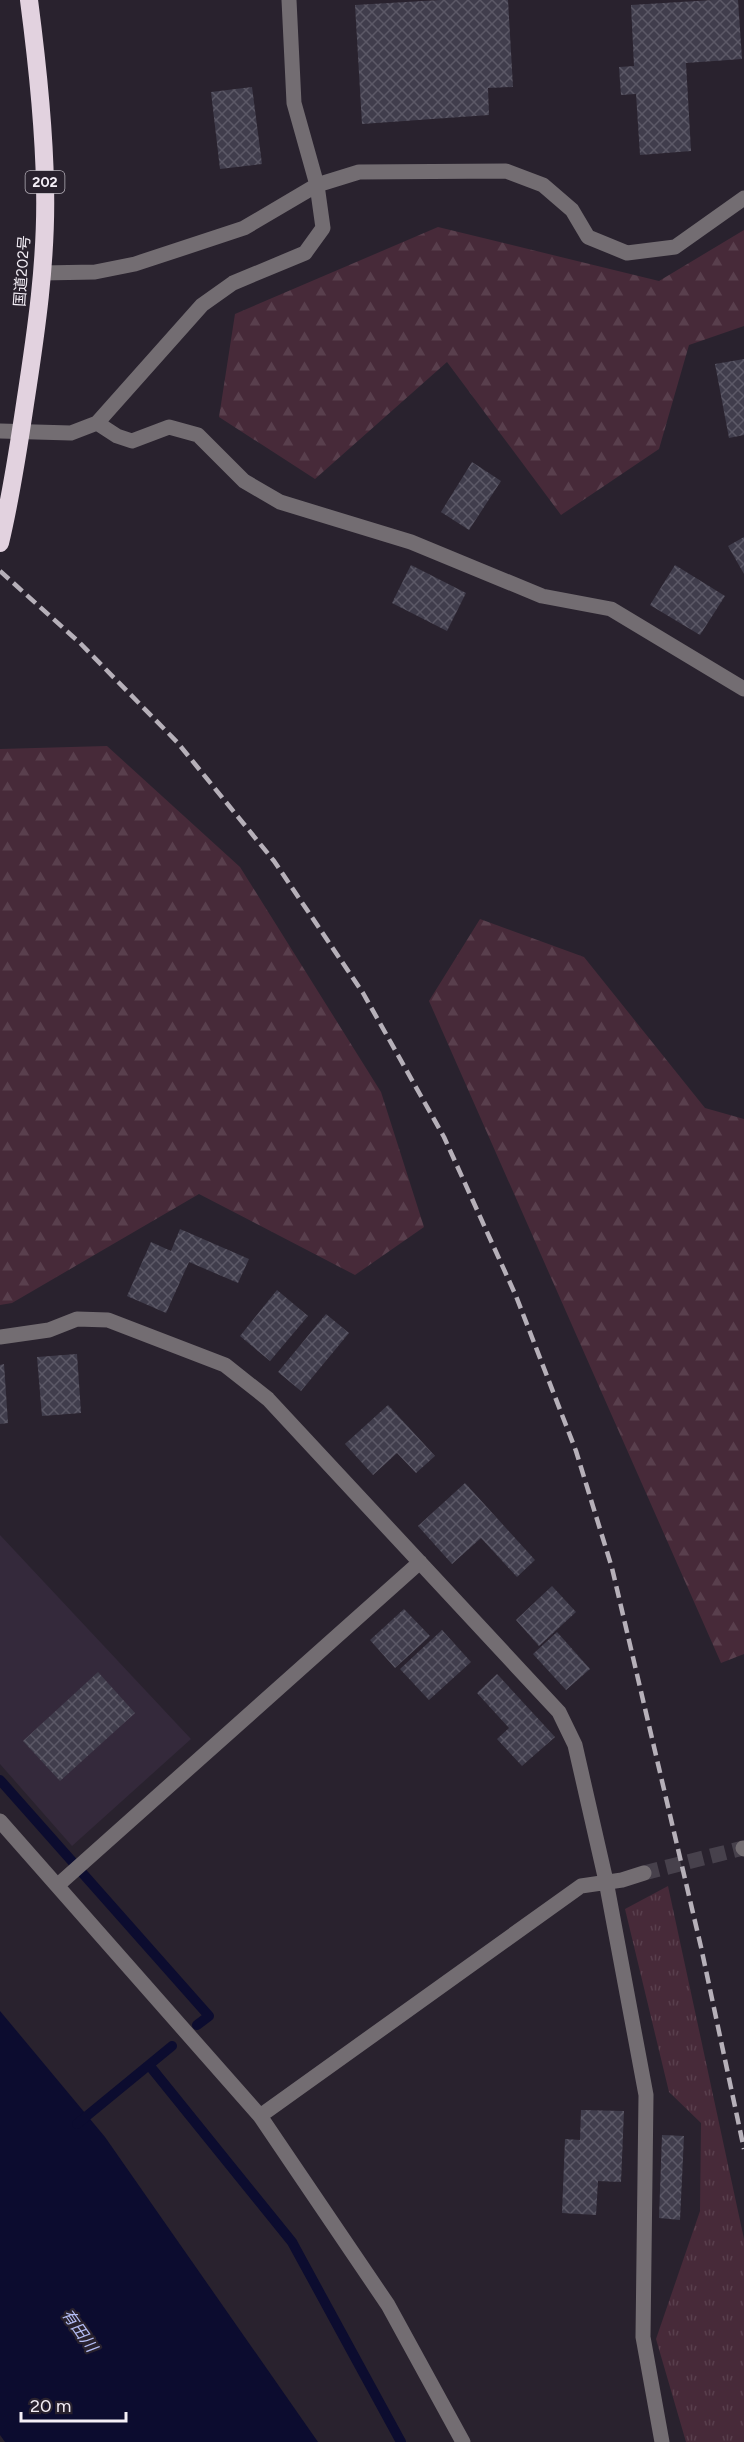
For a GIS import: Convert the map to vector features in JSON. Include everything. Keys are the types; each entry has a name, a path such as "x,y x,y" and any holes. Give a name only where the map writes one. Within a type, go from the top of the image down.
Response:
{"highway":[{"name":"国道202号","path":"0,543 10,503 32,364 42,273 45,187 35,46 28,0"}],"street":[{"path":"0,431 71,433 97,423 202,305 233,283 304,253 323,228 317,185 294,103 289,0"},
{"path":"42,273 94,272 135,264 244,228 317,185 359,172 506,171 543,185 572,210 588,237 627,253 675,247 744,198"},
{"path":"97,423 117,436 132,441 169,427 198,435 244,482 280,502 411,542 543,596 611,609 744,688"},
{"path":"0,1337 49,1330 77,1319 108,1320 225,1365 268,1399 559,1712 575,1745 606,1881 646,2095 643,2337 662,2442"},
{"path":"58,1885 420,1562"},
{"path":"0,1821 260,2116 388,2305 463,2442"},
{"path":"260,2116 582,1886 622,1880 644,1873"}],"shaded area":[{"path":"0,1535 191,1739 72,1846 0,1764"}],"green space":[{"path":"438,227 659,281 744,230 744,326 689,345 659,449 561,515 447,362 315,479 219,417 235,314"},
{"path":"107,746 240,867 381,1092 424,1227 355,1275 199,1194 12,1303 0,1305 0,749"},
{"path":"480,919 584,957 705,1108 744,1119 744,1654 721,1663 429,1001"},
{"path":"668,1886 744,2239 744,2442 686,2442 656,2339 700,2211 701,2123 669,2092 625,1909"}],"water":[{"name":"有田川","path":"0,2011 105,2137 318,2442 5,2442 0,2435"}],"building":[{"path":"440,0 508,0 513,87 488,88 489,115 362,124 355,5"},
{"path":"738,0 742,59 686,63 691,151 640,155 636,94 621,95 619,67 634,66 631,5"},
{"path":"252,87 262,164 220,169 211,92"},
{"path":"744,359 744,435 729,438 715,364"},
{"path":"472,462 501,481 469,530 441,512"},
{"path":"744,537 744,574 728,546"},
{"path":"411,565 466,593 447,631 392,603"},
{"path":"675,565 725,596 700,635 650,605"},
{"path":"180,1229 249,1259 238,1283 189,1262 166,1313 127,1296 151,1242 171,1251"},
{"path":"277,1290 308,1316 270,1361 240,1336"},
{"path":"326,1314 349,1333 301,1391 278,1372"},
{"path":"77,1354 81,1413 42,1416 37,1357"},
{"path":"4,1364 8,1423 0,1424 0,1365"},
{"path":"388,1405 435,1456 416,1473 397,1453 373,1475 345,1444"},
{"path":"465,1483 535,1560 517,1577 481,1538 452,1564 418,1526"},
{"path":"552,1586 576,1612 539,1646 516,1620"},
{"path":"404,1609 430,1636 395,1668 370,1640"},
{"path":"442,1630 471,1662 429,1700 400,1669"},
{"path":"557,1632 590,1669 566,1690 533,1654"},
{"path":"98,1672 135,1713 60,1781 23,1741"},
{"path":"497,1674 555,1737 522,1766 497,1739 509,1728 477,1693"},
{"path":"581,2110 624,2111 621,2182 598,2181 596,2215 562,2213 565,2139 580,2140"},
{"path":"662,2135 684,2136 680,2220 659,2218"}],"waterway":[{"path":"0,1780 209,2016 197,2025"},
{"path":"77,2124 172,2046"},
{"path":"149,2065 292,2242 401,2442"}],"tunnel":[{"path":"644,1873 743,1848"}],"railway":[{"path":"0,571 80,643 177,742 274,861 363,993 444,1137 516,1296 576,1451 612,1568 701,1947 744,2149"}]}
